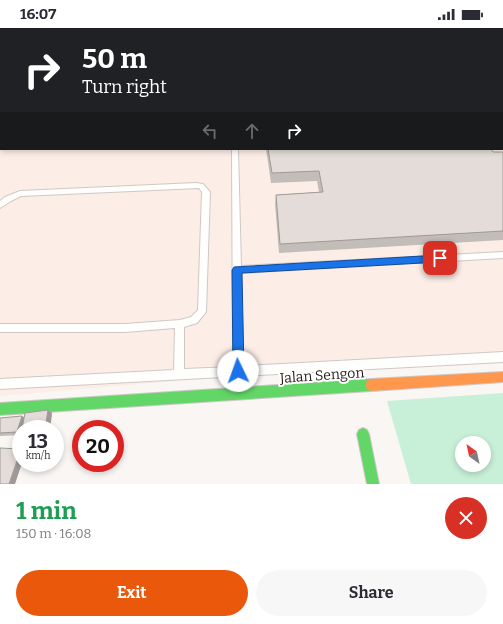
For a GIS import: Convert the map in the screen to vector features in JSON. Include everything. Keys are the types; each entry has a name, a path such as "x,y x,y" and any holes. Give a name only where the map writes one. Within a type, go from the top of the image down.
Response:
{"street":[{"name":"Jalan Sengon","path":"0,409 503,377"},
{"path":"364,434 373,484"}],"lane":[{"path":"235,150 238,371"},
{"path":"0,204 20,194 202,186 206,192 202,312 194,320 180,324 126,328 0,328"},
{"path":"237,270 503,255"},
{"path":"179,374 180,324"},
{"path":"0,384 503,357"}],"shaded area":[{"path":"0,150 503,150 503,353 0,396"}],"green space":[{"path":"503,393 503,484 411,484 387,401"}],"building":[{"path":"268,150 492,150 493,152 503,152 503,231 280,244 276,195 323,192 319,171 272,173"},
{"path":"48,410 46,420 24,420 25,413"},
{"path":"22,416 21,420 12,420 12,432 0,433 0,418"},
{"path":"0,448 12,449 13,472 9,484 0,484"}],"traffic: fast":[{"path":"0,409 371,385"},
{"path":"363,434 373,484"}],"traffic: slow":[{"path":"371,385 503,377"}],"route":[{"path":"238,371 237,270 440,258"}]}
